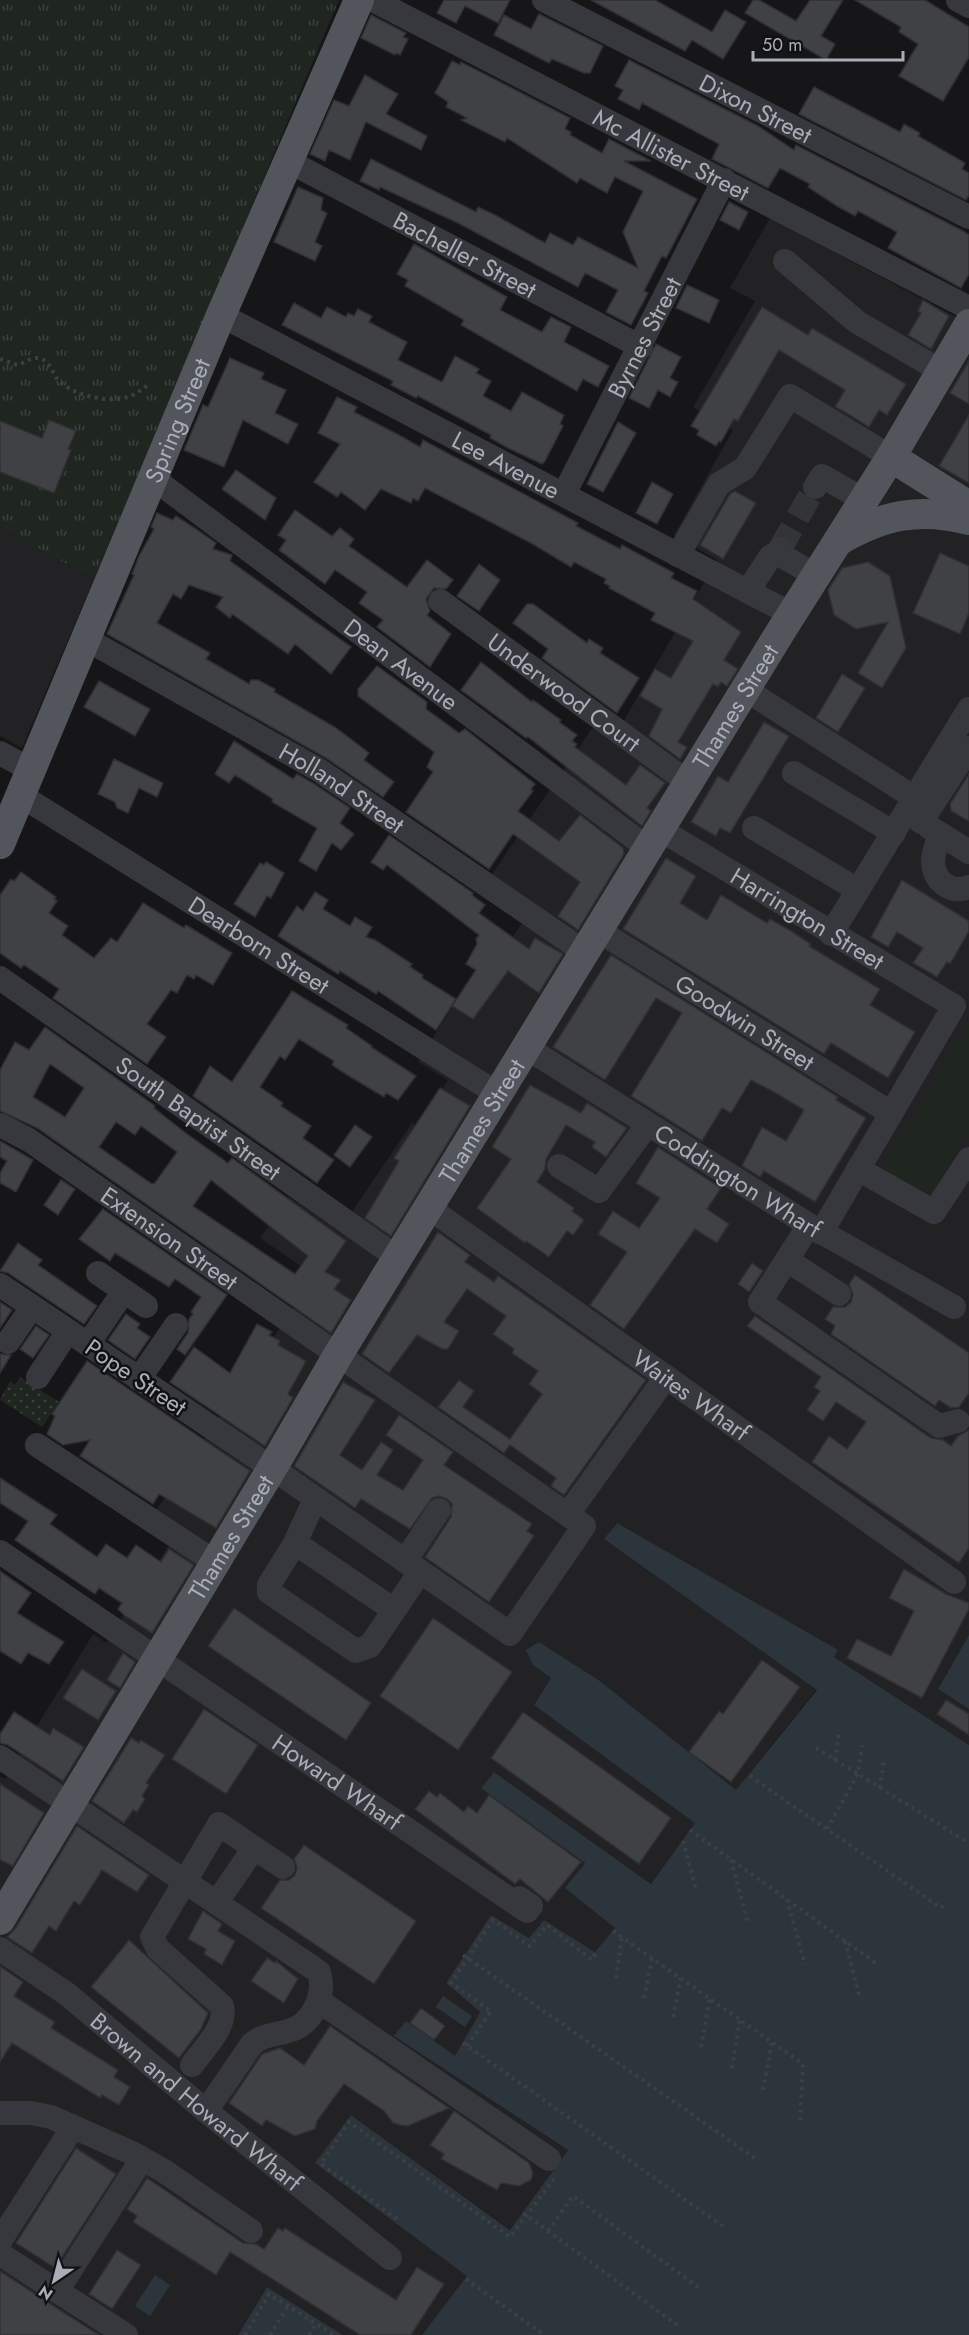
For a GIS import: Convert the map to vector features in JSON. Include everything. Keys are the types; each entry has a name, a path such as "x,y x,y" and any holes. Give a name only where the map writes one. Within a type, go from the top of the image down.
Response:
{"main road":[{"name":"Spring Street","path":"0,843 221,315 290,162 358,0"},
{"name":"Thames Street","path":"0,1920 338,1355 655,840 791,614 954,360 969,324"},
{"path":"891,457 969,506"},
{"path":"840,540 888,518 909,514 932,512 969,519"}],"street":[{"name":"Mc Allister Street","path":"373,0 969,308"},
{"name":"Dixon Street","path":"544,0 969,217"},
{"path":"958,0 969,6"},
{"name":"Bacheller Street","path":"290,162 641,347"},
{"name":"Byrnes Street","path":"564,494 641,347 724,180"},
{"path":"785,261 857,321 954,360"},
{"name":"Lee Avenue","path":"221,315 791,614"},
{"path":"678,555 719,484 746,468 790,396 891,457"},
{"name":"Dean Avenue","path":"154,479 655,840"},
{"path":"825,489 864,500"},
{"path":"748,591 770,557 784,554 817,576"},
{"name":"Underwood Court","path":"440,602 689,783"},
{"name":"Holland Street","path":"86,639 319,770 592,942"},
{"path":"746,690 915,820 969,852"},
{"path":"915,820 969,709"},
{"path":"831,934 858,890 969,748"},
{"name":"Dearborn Street","path":"0,753 26,782 498,1094"},
{"path":"794,773 915,820 937,877 946,886 959,891 969,887"},
{"path":"754,828 858,890"},
{"name":"Harrington Street","path":"655,840 831,934 954,1006 891,1113"},
{"name":"Goodwin Street","path":"592,942 891,1113"},
{"name":"South Baptist Street","path":"0,978 398,1258"},
{"name":"Coddington Wharf","path":"527,1048 815,1229 954,1306"},
{"path":"891,1113 858,1169 815,1229 787,1260 760,1302 939,1426 958,1421"},
{"name":"Extension Street","path":"0,1125 29,1140 568,1514"},
{"path":"560,1166 599,1191 647,1125"},
{"path":"858,1169 934,1212 969,1159"},
{"name":"Waites Wharf","path":"429,1208 954,1582"},
{"path":"787,1260 839,1294"},
{"path":"98,1273 146,1306"},
{"name":"Pope Street","path":"0,1285 272,1468 510,1634 584,1526 568,1514"},
{"path":"44,1381 79,1338 124,1291"},
{"path":"8,1342 32,1307"},
{"path":"139,1379 176,1325"},
{"path":"568,1514 666,1377"},
{"path":"37,1445 215,1562"},
{"path":"315,1499 295,1543 269,1586 269,1592 356,1651 370,1646 394,1610 440,1510"},
{"path":"295,1543 394,1610"},
{"name":"Howard Wharf","path":"0,1552 517,1904"},
{"path":"0,1757 319,1972 323,1983 319,2001 300,2026 279,2034 260,2036 252,2044 206,2111"},
{"path":"192,2065 222,2023 224,2015 222,2006 158,1949 152,1937 186,1881 192,1865 219,1824 283,1868"},
{"path":"217,1902 254,1848"},
{"name":"Brown and Howard Wharf","path":"0,1949 67,1994 206,2111 390,2258"},
{"path":"319,2001 551,2169"},
{"path":"0,2114 31,2113 51,2117 142,2159 251,2231"},
{"path":"0,2241 73,2127"},
{"path":"57,2291 142,2159"},
{"path":"0,2254 126,2335"}],"path":[{"path":"0,359 17,365 33,358 42,358 51,366 56,378 66,387 88,396 113,400 131,396 148,385"},
{"path":"835,1760 839,1731"},
{"path":"827,1829 858,1774 862,1745"},
{"path":"816,1748 969,1843"},
{"path":"880,1788 884,1760"},
{"path":"750,1776 941,1908 946,1900"},
{"path":"690,1830 877,1964"},
{"path":"683,1841 696,1888"},
{"path":"730,1858 748,1923"},
{"path":"787,1899 805,1965"},
{"path":"597,1952 592,1960 547,1925 530,1946 493,1920 465,1957 451,1983 491,2011 465,2045 724,2227"},
{"path":"613,1931 803,2064 800,2123"},
{"path":"616,1978 622,1937"},
{"path":"845,1941 860,1998"},
{"path":"465,1957 759,2161"},
{"path":"644,1998 652,1958"},
{"path":"673,2017 681,1978"},
{"path":"701,2047 710,1998"},
{"path":"732,2068 740,2020"},
{"path":"762,2090 772,2042"},
{"path":"397,2219 321,2164 349,2122 510,2237 551,2169"},
{"path":"548,2231 573,2196 702,2290"},
{"path":"525,2214 680,2327"},
{"path":"466,2279 544,2335"},
{"path":"245,2335 269,2294 334,2335"},
{"path":"270,2335 288,2306"},
{"path":"309,2335 316,2324"}],"shaded area":[{"path":"770,218 969,324 969,1635 938,1689 969,1709 969,1745 834,1657 837,1650 616,1523 605,1539 817,1689 736,1790 600,1681 539,1642 533,1665 551,1678 534,1705 696,1822 651,1884 494,1772 481,1788 585,1863 566,1888 616,1928 595,1952 544,1920 529,1938 491,1915 446,1983 480,2012 455,2057 406,2022 395,2036 568,2150 511,2230 351,2115 316,2163 468,2276 422,2335 343,2335 267,2287 238,2335 0,2335 0,1776 5,1779 93,1634 106,1643 169,1545 144,1528 315,1276 260,1238 289,1197 339,1231 412,1123 419,1127 448,1080 418,1062 484,955 495,962 522,923 479,893 593,727 620,727 717,560 674,535 733,430 693,407 755,301 730,288"},
{"path":"0,527 94,579 22,748 0,736"},
{"path":"617,1523 838,1650 834,1657 969,1745 969,2335 422,2335 467,2276 315,2163 351,2115 510,2230 568,2150 394,2036 406,2021 455,2056 480,2012 446,1983 491,1915 529,1938 544,1920 595,1952 615,1928 565,1888 585,1863 481,1788 494,1772 651,1884 695,1823 534,1705 551,1678 533,1665 526,1650 539,1642 600,1681 736,1790 817,1690 604,1539"},
{"path":"969,1635 969,1709 938,1689"},
{"path":"443,1996 472,2016 465,2027 436,2007"},
{"path":"155,2275 170,2285 150,2316 135,2306"},
{"path":"267,2287 343,2335 238,2335"}],"green space":[{"path":"0,0 339,0 94,579 0,527"},
{"path":"969,1023 969,1130 926,1204 879,1176"},
{"path":"20,1377 59,1402 42,1427 0,1400 10,1381 15,1385"}],"building":[{"path":"444,0 510,0 498,23 465,6 456,23 437,13"},
{"path":"591,0 655,0 712,32 725,10 746,22 723,59 692,40 685,51"},
{"path":"753,0 759,0 796,21 810,0 843,0 821,36 835,44 826,60 745,13"},
{"path":"855,0 925,0 969,27 969,57 943,101 899,76 918,44 899,32 901,27"},
{"path":"539,14 603,46 590,73 584,73 552,59 549,63 494,35 504,15 531,29"},
{"path":"371,15 406,33 403,37 408,39 400,55 396,53 395,55 361,38"},
{"path":"629,60 758,126 794,150 796,145 969,235 969,274 961,288 888,248 897,232 858,211 855,216 808,187 810,184 780,168 768,188 712,159 719,144 642,103 639,110 618,99 623,90 615,86"},
{"path":"452,61 460,65 461,62 570,118 565,129 571,132 570,135 602,153 609,139 651,161 624,161 697,199 666,258 662,256 644,291 648,293 631,325 606,312 618,290 585,273 578,287 458,223 380,187 379,190 360,181 371,159 476,212 478,207 495,215 545,243 550,233 573,245 578,237 638,268 623,232 643,191 615,177 607,193 580,178 577,183 507,138 505,142 461,120 467,118 446,107 448,102 435,93"},
{"path":"365,75 398,94 386,114 427,136 421,150 366,122 350,160 329,150 325,161 310,154 334,100 349,106"},
{"path":"814,87 900,132 904,124 920,133 918,136 965,163 962,169 969,173 969,195 966,200 799,114"},
{"path":"298,187 323,198 321,210 327,213 315,242 322,246 315,261 274,242"},
{"path":"729,202 748,212 739,230 720,220"},
{"path":"414,244 507,297 500,310 542,332 551,317 571,327 564,342 609,366 598,387 583,379 577,391 461,325 464,320 405,286 408,280 397,274"},
{"path":"687,285 719,300 709,323 676,308"},
{"path":"923,300 949,316 931,349 908,335 921,313 918,311"},
{"path":"294,303 321,318 327,307 346,317 348,313 354,316 358,309 372,316 369,322 407,342 398,360 442,382 455,356 479,369 476,373 491,381 483,396 511,411 522,392 564,415 560,424 563,426 545,461 542,464 510,449 490,438 491,435 418,396 416,398 391,385 393,381 282,325"},
{"path":"762,307 808,335 812,328 906,384 887,415 879,410 869,427 835,407 845,390 779,350 738,421 734,419 721,442 719,441 716,446 697,435 699,430 691,426"},
{"path":"656,344 681,357 670,378 678,382 670,397 658,390 649,408 629,398"},
{"path":"230,358 264,373 261,379 286,390 275,413 298,424 288,444 243,420 224,467 184,450 203,405 208,407"},
{"path":"969,361 969,404 950,393"},
{"path":"337,397 357,407 354,412 420,447 423,440 578,523 576,526 620,549 622,545 674,573 671,578 697,591 693,599 741,632 724,660 738,669 727,686 721,682 718,687 713,684 678,742 687,747 680,759 649,736 662,709 640,696 655,669 671,678 693,641 651,620 655,613 609,588 610,586 604,583 606,579 574,562 571,567 531,543 425,488 418,501 413,498 411,503 381,489 365,510 341,492 337,497 314,482 340,444 318,433"},
{"path":"969,415 969,483 939,466"},
{"path":"49,420 76,431 54,493 0,472 0,421 42,438"},
{"path":"618,422 636,433 603,492 587,484"},
{"path":"236,470 276,498 265,520 222,489"},
{"path":"652,482 673,494 657,524 636,513"},
{"path":"735,491 756,503 723,559 700,545 730,494"},
{"path":"295,510 332,536 340,528 354,539 349,546 407,587 427,560 453,580 446,589 434,588 426,599 430,611 427,615 451,634 430,667 377,627 383,620 359,603 367,592 335,570 325,584 279,550 286,540 278,535"},
{"path":"157,513 173,520 176,516 193,527 216,543 213,549 232,555 230,561 351,647 331,674 295,644 288,654 232,614 230,618 216,607 223,597 189,585 181,599 173,594 157,623 210,653 206,659 249,684 251,680 258,680 275,689 274,692 336,728 369,753 364,760 394,782 383,797 326,758 107,634 134,575 132,574 139,556 154,529 151,527"},
{"path":"940,553 969,566 969,613 960,634 913,613"},
{"path":"868,562 890,576 906,648 882,688 858,673 888,622 856,629 834,615 828,590 842,568"},
{"path":"479,564 500,580 479,611 457,596"},
{"path":"527,604 533,604 587,643 589,639 603,648 600,653 639,678 617,713 542,658 548,649 513,623"},
{"path":"481,662 532,702 533,700 561,720 559,722 577,735 572,741 577,744 575,747 626,785 640,765 665,783 647,808 651,811 642,826 528,737 526,738 461,690"},
{"path":"377,666 427,702 426,709 459,733 465,729 535,784 531,789 533,791 518,811 559,841 580,815 623,848 624,854 578,930 558,916 580,882 513,834 489,869 406,812 433,772 427,767 434,752 358,696 358,689"},
{"path":"842,674 865,688 838,732 816,718"},
{"path":"99,681 150,709 135,736 84,707"},
{"path":"764,722 789,736 730,833 720,828 716,836 691,822 718,776 728,782"},
{"path":"234,741 293,779 297,774 350,808 340,823 354,834 341,850 332,843 316,871 299,861 317,828 272,802 273,799 235,775 229,783 215,774"},
{"path":"114,759 163,783 157,797 139,788 128,813 117,808 115,802 98,794"},
{"path":"969,774 969,821 951,811 950,804"},
{"path":"389,835 473,893 472,895 485,905 479,913 529,949 535,938 563,954 539,993 508,971 473,1019 452,1006 476,970 466,964 477,944 476,939 479,935 387,865 383,870 371,862"},
{"path":"666,858 696,876 680,903 707,920 721,895 767,923 770,919 791,931 811,944 809,946 880,989 870,1005 915,1032 888,1078 831,1043 824,1054 623,929"},
{"path":"266,862 284,873 271,898 267,896 255,917 234,904 260,863 264,865"},
{"path":"21,872 56,897 54,899 57,901 49,913 68,926 62,935 94,958 111,938 117,942 143,903 184,928 186,925 232,953 213,985 196,975 194,979 187,975 177,993 171,990 147,1024 166,1037 147,1064 53,998 59,989 24,965 21,968 0,953 0,895 11,879 14,881"},
{"path":"902,880 969,921 969,931 950,964 947,962 937,977 913,963 923,948 897,932 888,947 871,937"},
{"path":"315,892 328,900 323,909 350,926 355,917 372,927 366,937 375,940 412,964 410,967 423,975 422,978 456,999 436,1030 378,991 376,994 340,971 338,974 278,936 297,906 303,911"},
{"path":"611,955 838,1097 836,1100 866,1118 815,1202 764,1171 760,1177 742,1166 762,1127 786,1141 804,1110 774,1092 751,1080 731,1113 722,1108 702,1141 631,1096 682,1013 656,998 605,1080 553,1047"},
{"path":"292,991 348,1025 346,1028 371,1047 416,1076 398,1100 386,1093 384,1097 349,1076 332,1065 334,1061 299,1039 285,1060 280,1056 260,1087 283,1103 281,1106 311,1126 303,1138 334,1160 317,1183 193,1096 210,1066 232,1082"},
{"path":"45,1027 155,1106 154,1108 187,1134 228,1163 232,1158 346,1241 325,1272 341,1280 334,1289 351,1300 331,1333 37,1128 0,1111 0,1070 15,1042 29,1050","holes":["50,1064 84,1088 65,1117 33,1097","116,1122 135,1135 141,1126 177,1152 152,1184 99,1147","211,1180 308,1256 295,1274 193,1206"]},
{"path":"530,1085 581,1113 587,1103 627,1128 606,1157 592,1147 595,1142 566,1125 546,1159 545,1169 537,1182 574,1208 572,1211 584,1220 573,1235 567,1231 549,1257 526,1241 525,1243 477,1208 511,1159 492,1147"},
{"path":"440,1088 470,1106 391,1236 365,1218 399,1161 394,1158"},
{"path":"355,1125 372,1137 350,1167 334,1155"},
{"path":"0,1141 33,1160 16,1192 0,1183 0,1173 7,1161 0,1157"},
{"path":"658,1147 721,1188 707,1209 729,1224 717,1243 695,1229 624,1329 590,1305 627,1252 598,1234 613,1211 639,1228 660,1198 636,1183"},
{"path":"61,1180 75,1189 58,1215 44,1205"},
{"path":"103,1209 227,1295 185,1355 177,1349 188,1333 189,1319 193,1314 191,1312 201,1297 175,1279 169,1287 115,1253 110,1261 79,1239"},
{"path":"438,1232 470,1255 465,1262 494,1282 498,1276 646,1380 564,1495 551,1486 556,1478 510,1445 504,1453 438,1407 459,1380 474,1391 463,1407 510,1439 542,1394 529,1384 538,1371 512,1353 514,1349 493,1334 506,1316 467,1289 444,1322 459,1331 448,1349 442,1349 417,1335 389,1373 362,1354"},
{"path":"18,1243 42,1260 38,1265 97,1306 84,1324 8,1273 0,1271"},
{"path":"752,1263 763,1271 749,1292 738,1284"},
{"path":"855,1275 969,1353 969,1393 959,1407 951,1408 939,1400 935,1406 831,1334 835,1326 825,1319 833,1307 845,1307 851,1302 853,1294 849,1284"},
{"path":"0,1302 12,1310 0,1328"},
{"path":"126,1314 140,1324 137,1328 150,1337 135,1359 108,1340"},
{"path":"755,1316 931,1438 943,1440 951,1446 958,1436 969,1430 969,1548 959,1563 812,1462 829,1436 847,1449 866,1422 836,1402 823,1421 807,1410 820,1391 814,1387 821,1377 747,1326"},
{"path":"257,1324 272,1332 269,1335 280,1341 278,1345 306,1361 288,1394 293,1398 265,1446 170,1382 194,1347 230,1373"},
{"path":"36,1326 49,1335 33,1358 20,1349"},
{"path":"0,1354 11,1355 0,1373"},
{"path":"87,1361 250,1471 216,1528 159,1494 153,1504 80,1456 90,1440 63,1445 47,1434 55,1416 52,1414"},
{"path":"343,1382 375,1400 340,1455 362,1470 381,1442 393,1450 377,1475 403,1490 423,1460 386,1435 399,1415 453,1452 444,1465 532,1524 527,1531 534,1536 489,1602 425,1557 451,1517 452,1504 447,1499 439,1496 432,1498 410,1529 361,1499 355,1508 294,1466"},
{"path":"0,1478 57,1515 50,1524 97,1557 106,1544 127,1558 136,1545 161,1562 169,1549 194,1565 152,1633 118,1609 122,1603 99,1588 95,1594 15,1540 28,1521 0,1503"},
{"path":"904,1569 946,1594 969,1603 969,1609 922,1698 847,1658 857,1639 891,1656 914,1611 889,1598"},
{"path":"0,1571 31,1593 17,1613 64,1642 49,1664 28,1653 21,1664 0,1651"},
{"path":"234,1608 371,1703 346,1740 208,1646"},
{"path":"433,1618 512,1672 458,1750 380,1696"},
{"path":"123,1653 135,1662 120,1688 107,1680"},
{"path":"762,1660 800,1687 731,1782 689,1752 719,1711 723,1714"},
{"path":"82,1669 116,1691 98,1720 63,1698"},
{"path":"946,1700 969,1714 969,1735 937,1714"},
{"path":"204,1709 258,1745 226,1794 172,1759"},
{"path":"14,1712 50,1735 53,1728 84,1747 63,1781 8,1745 0,1743 0,1734"},
{"path":"523,1712 671,1818 639,1864 491,1758"},
{"path":"131,1738 139,1743 141,1740 165,1755 146,1783 149,1785 142,1796 145,1799 137,1812 133,1810 124,1823 92,1801"},
{"path":"0,1784 44,1813 13,1866 0,1860"},
{"path":"429,1791 437,1797 440,1793 464,1812 468,1806 477,1813 489,1795 581,1862 548,1902 520,1879 515,1884 415,1809"},
{"path":"77,1826 149,1875 137,1892 102,1870 80,1905 74,1901 56,1931 49,1926 32,1953 7,1937 15,1929"},
{"path":"304,1845 416,1921 374,1984 261,1908 280,1880 289,1880 295,1875 297,1867 294,1859"},
{"path":"203,1911 222,1924 218,1931 235,1941 222,1965 204,1954 206,1949 188,1939"},
{"path":"129,1940 208,2013 201,2029 179,2058 91,1987"},
{"path":"267,1958 275,1963 276,1961 298,1979 284,2003 251,1981"},
{"path":"0,1966 23,1982 14,1996 55,2022 51,2028 118,2070 114,2077 130,2087 119,2105 102,2095 100,2098 12,2043 0,2062"},
{"path":"421,2008 445,2026 434,2040 410,2023"},
{"path":"330,2026 449,2108 408,2126 400,2125 393,2123 384,2111 344,2084 317,2121 315,2129 295,2136 266,2120 262,2126 229,2103 262,2054 280,2048 304,2065"},
{"path":"454,2111 529,2163 533,2173 531,2180 519,2186 501,2183 497,2190 441,2159 444,2154 430,2145"},
{"path":"76,2148 116,2174 55,2268 16,2243"},
{"path":"147,2178 243,2243 256,2244 264,2249 278,2228 283,2231 285,2228 396,2300 417,2267 444,2284 411,2335 360,2335 230,2252 216,2275 133,2222 137,2216 127,2209"},
{"path":"117,2250 141,2265 112,2309 89,2294"},
{"path":"0,2271 49,2303 99,2335 0,2335"}],"tunnel":[{"path":"780,549 815,487"}]}
